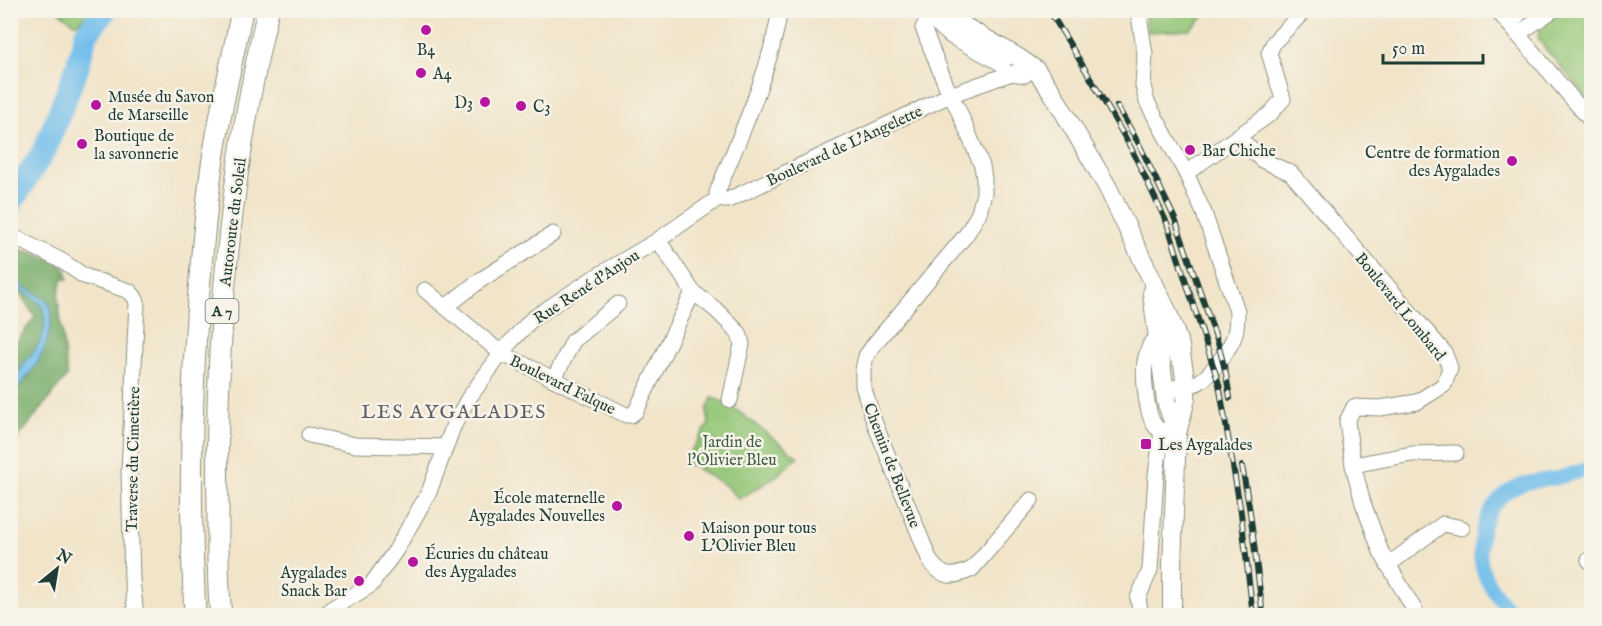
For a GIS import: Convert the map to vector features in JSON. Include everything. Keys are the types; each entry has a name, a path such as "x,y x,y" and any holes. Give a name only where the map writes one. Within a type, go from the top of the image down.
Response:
{"highway":[{"name":"Autoroute du Soleil","path":"195,615 191,402 195,326 210,178 242,10"},
{"name":"Autoroute du Soleil","path":"221,615 217,436 222,304 239,162 257,57 268,10"}],"main road":[{"path":"935,13 967,28 1036,70 1052,92 1108,188 1168,313 1180,346 1186,399 1170,432"},
{"path":"935,13 952,35 1035,82 1063,113"},
{"path":"1150,278 1170,432 1172,615"}],"street":[{"path":"719,198 717,193 771,51 780,10"},
{"path":"1138,10 1145,54 1143,86 1147,102 1186,173 1204,213 1237,311 1234,337 1217,365 1202,381 1175,387 1170,391 1166,401"},
{"path":"1186,173 1270,114 1283,99 1269,53 1274,42 1305,10"},
{"path":"1497,10 1592,122"},
{"path":"1514,29 1523,10"},
{"path":"1514,29 1553,10"},
{"path":"935,13 922,28 950,95"},
{"path":"967,28 992,56"},
{"name":"Boulevard de L'Angelette","path":"969,87 987,72 992,56"},
{"name":"Boulevard de L'Angelette","path":"719,198 729,200 969,87 1012,74 1025,75"},
{"name":"Chemin de Bellevue","path":"950,95 982,166 984,193 979,213 966,235 866,356 862,370 862,386 930,561 937,572 950,576 960,575 972,569 1031,500"},
{"name":"Boulevard Lombard","path":"1238,137 1262,160 1291,173 1444,352 1450,368 1444,385 1417,402 1380,408 1353,407 1347,421 1353,465 1380,552 1418,615"},
{"name":"Rue René d'Anjou","path":"326,615 371,585 396,550 429,492 453,427 468,399 501,353 532,319 592,279 658,240 719,198"},
{"name":"Traverse du Cimetière","path":"10,234 62,261 84,276 129,291 137,302 129,471 132,580 136,615"},
{"path":"446,307 479,281 553,234"},
{"path":"658,240 693,292 716,309 739,333 742,344 730,400"},
{"name":"Boulevard Falque","path":"425,290 501,353 626,415 631,415 636,411 693,292"},
{"path":"554,379 573,341 618,304"},
{"path":"1141,615 1138,598 1150,570 1156,475 1170,432 1155,426 1145,391 1145,361 1152,343 1158,339 1173,345 1186,385"},
{"path":"309,435 356,445 446,447"},
{"path":"1353,465 1412,454 1456,453"},
{"path":"1388,565 1443,524 1462,528"},
{"name":"Rue René d'Anjou","path":"343,615 356,594"}],"green space":[{"path":"58,11 91,11 76,24"},
{"path":"1144,11 1210,11 1189,30 1148,32"},
{"path":"1562,11 1591,11 1591,102 1538,37 1540,27"},
{"path":"11,247 54,261 66,272 68,279 63,278 58,297 67,376 11,447 11,349 35,317 11,279"},
{"name":"Jardin de l'Olivier Bleu","path":"712,398 727,403 798,457 774,478 739,499 725,485 684,461 709,424 707,410"}],"water":[{"path":"11,266 19,283 46,300 52,315 47,343 38,362 26,379 11,393 11,383 39,344 43,332 44,312 40,304 13,283"}],"waterway":[{"path":"10,204 45,149 77,68 86,34 105,10"},
{"path":"1513,616 1490,586 1483,570 1480,542 1488,515 1504,494 1516,487 1592,467"}],"railway":[{"path":"1049,10 1131,148 1167,223 1219,384 1241,513 1253,616"},
{"path":"1117,106 1139,144 1175,219 1218,343 1230,398"},
{"path":"1242,466 1263,616"}],"place":[{"name":"B4","path":"426,30"},
{"name":"A4","path":"421,73"},
{"name":"D3","path":"485,102"},
{"name":"Musée du Savon de Marseille","path":"96,105"},
{"name":"C3","path":"521,106"},
{"name":"Boutique de la savonnerie","path":"82,144"},
{"name":"Bar Chiche","path":"1190,150"},
{"name":"Centre de formation des Aygalades","path":"1512,161"},
{"name":"Les Aygalades","path":"1146,444"},
{"name":"École maternelle Aygalades Nouvelles","path":"617,506"},
{"name":"Maison pour tous L'Olivier Bleu","path":"689,536"},
{"name":"Écuries du château des Aygalades","path":"413,562"},
{"name":"Aygalades Snack Bar","path":"359,581"}],"district":[{"name":"LES AYGALADES","path":"454,411"}]}
